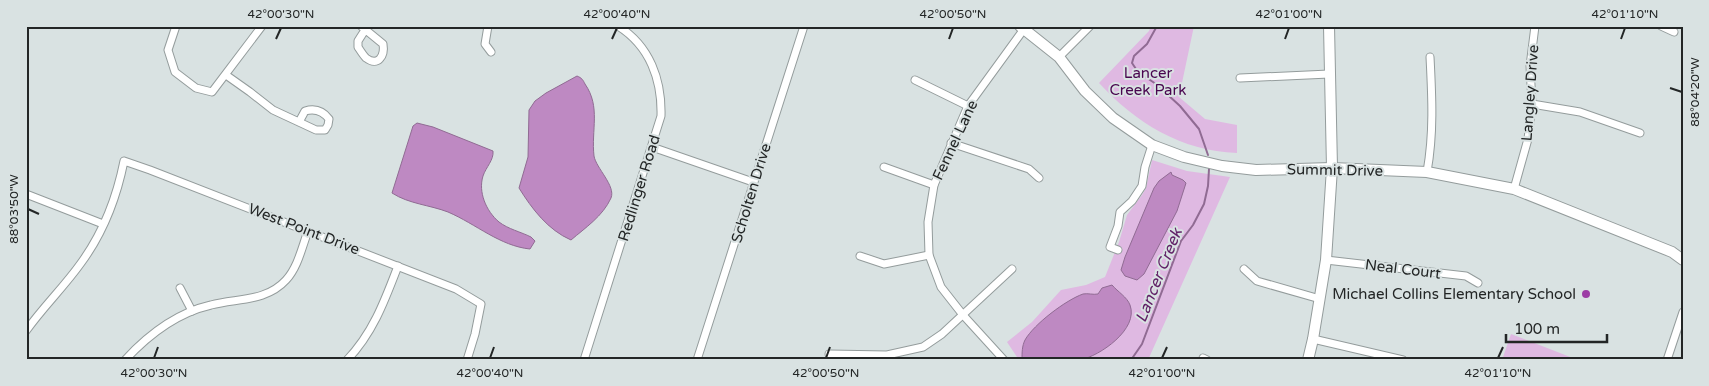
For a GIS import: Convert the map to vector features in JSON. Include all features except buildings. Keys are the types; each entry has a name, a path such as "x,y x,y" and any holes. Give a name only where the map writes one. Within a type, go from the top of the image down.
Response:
{"street":[{"path":"176,26 168,50 175,72 196,88 212,92 261,27"},
{"path":"488,26 485,44 491,52"},
{"name":"Redlinger Road","path":"584,360 661,116 662,97 658,77 651,60 640,44 618,26"},
{"name":"Scholten Drive","path":"697,360 804,26"},
{"path":"1059,57 1090,26"},
{"path":"1308,360 1326,260 1332,168 1329,26"},
{"name":"Langley Drive","path":"1514,189 1528,139 1532,104 1530,66 1535,26"},
{"path":"1660,26 1674,32"},
{"path":"363,28 383,44 384,52 378,60 366,58 358,47 358,41 363,28"},
{"name":"Summit Drive","path":"1022,28 1059,57 1086,91 1112,116 1152,145 1184,157 1222,166 1256,170 1332,168 1427,172 1514,189 1672,252 1683,260"},
{"name":"Fennel Lane","path":"1004,360 963,315 941,287 929,255 928,222 934,185 968,106 1022,28"},
{"path":"1427,172 1432,146 1433,116 1430,57"},
{"path":"1240,78 1330,74"},
{"path":"226,75 273,110 299,122"},
{"path":"915,80 968,106"},
{"path":"1532,104 1580,112 1640,133"},
{"path":"951,143 1029,169 1039,178"},
{"path":"1118,250 1110,247 1118,226 1120,212 1132,201 1142,186 1144,167 1152,145"},
{"path":"652,147 753,182"},
{"name":"West Point Drive","path":"103,224 120,181 124,161 150,170 456,289 481,304 467,360"},
{"path":"884,167 934,185"},
{"path":"26,194 103,224 82,261 26,331"},
{"path":"125,360 156,330 192,311 211,304 257,298 277,288 292,272 308,231"},
{"path":"860,256 884,264 929,255"},
{"name":"Neal Court","path":"1326,260 1466,276 1478,283"},
{"path":"347,360 364,340 374,324 398,266"},
{"path":"829,354 887,355 923,347 942,334 1012,269"},
{"path":"1244,269 1257,282 1320,299"},
{"path":"180,288 192,311"},
{"path":"1667,360 1683,312"},
{"path":"1313,339 1403,360"}],"green space":[{"name":"Lancer Creek Park","path":"1151,26 1194,26 1179,97 1205,119 1237,125 1237,153 1197,147 1178,141 1128,111 1099,83 1149,31"},
{"path":"1152,160 1187,171 1230,177 1148,360 1019,360 1007,342 1032,322 1061,290 1086,285 1105,277 1127,215 1146,188"},
{"path":"1511,334 1578,360 1502,360"}],"shaded area":[{"path":"577,76 584,81 593,101 594,156 612,193 608,204 599,216 571,240 555,231 541,218 519,188 528,157 529,110 535,101 546,93"},
{"path":"417,123 433,127 493,151 483,176 482,195 484,201 494,218 499,222 510,229 531,237 535,241 530,249 508,244 448,212 405,200 392,193 413,126"},
{"path":"1171,172 1172,175 1186,183 1177,211 1144,274 1137,280 1125,276 1121,270 1125,257 1154,188 1159,181"},
{"path":"1112,285 1129,302 1131,314 1129,323 1116,340 1098,353 1080,360 1022,359 1025,340 1035,327 1051,313 1076,297 1083,294 1098,294 1102,288"}],"waterway":[{"name":"Lancer Creek","path":"1157,26 1147,44 1134,56 1132,63 1138,72 1156,84 1180,106 1199,129 1208,155"},
{"name":"Lancer Creek","path":"1131,360 1142,344 1181,241 1193,225 1204,204 1209,169"}],"place":[{"name":"Michael Collins Elementary School","path":"1586,294"}]}
